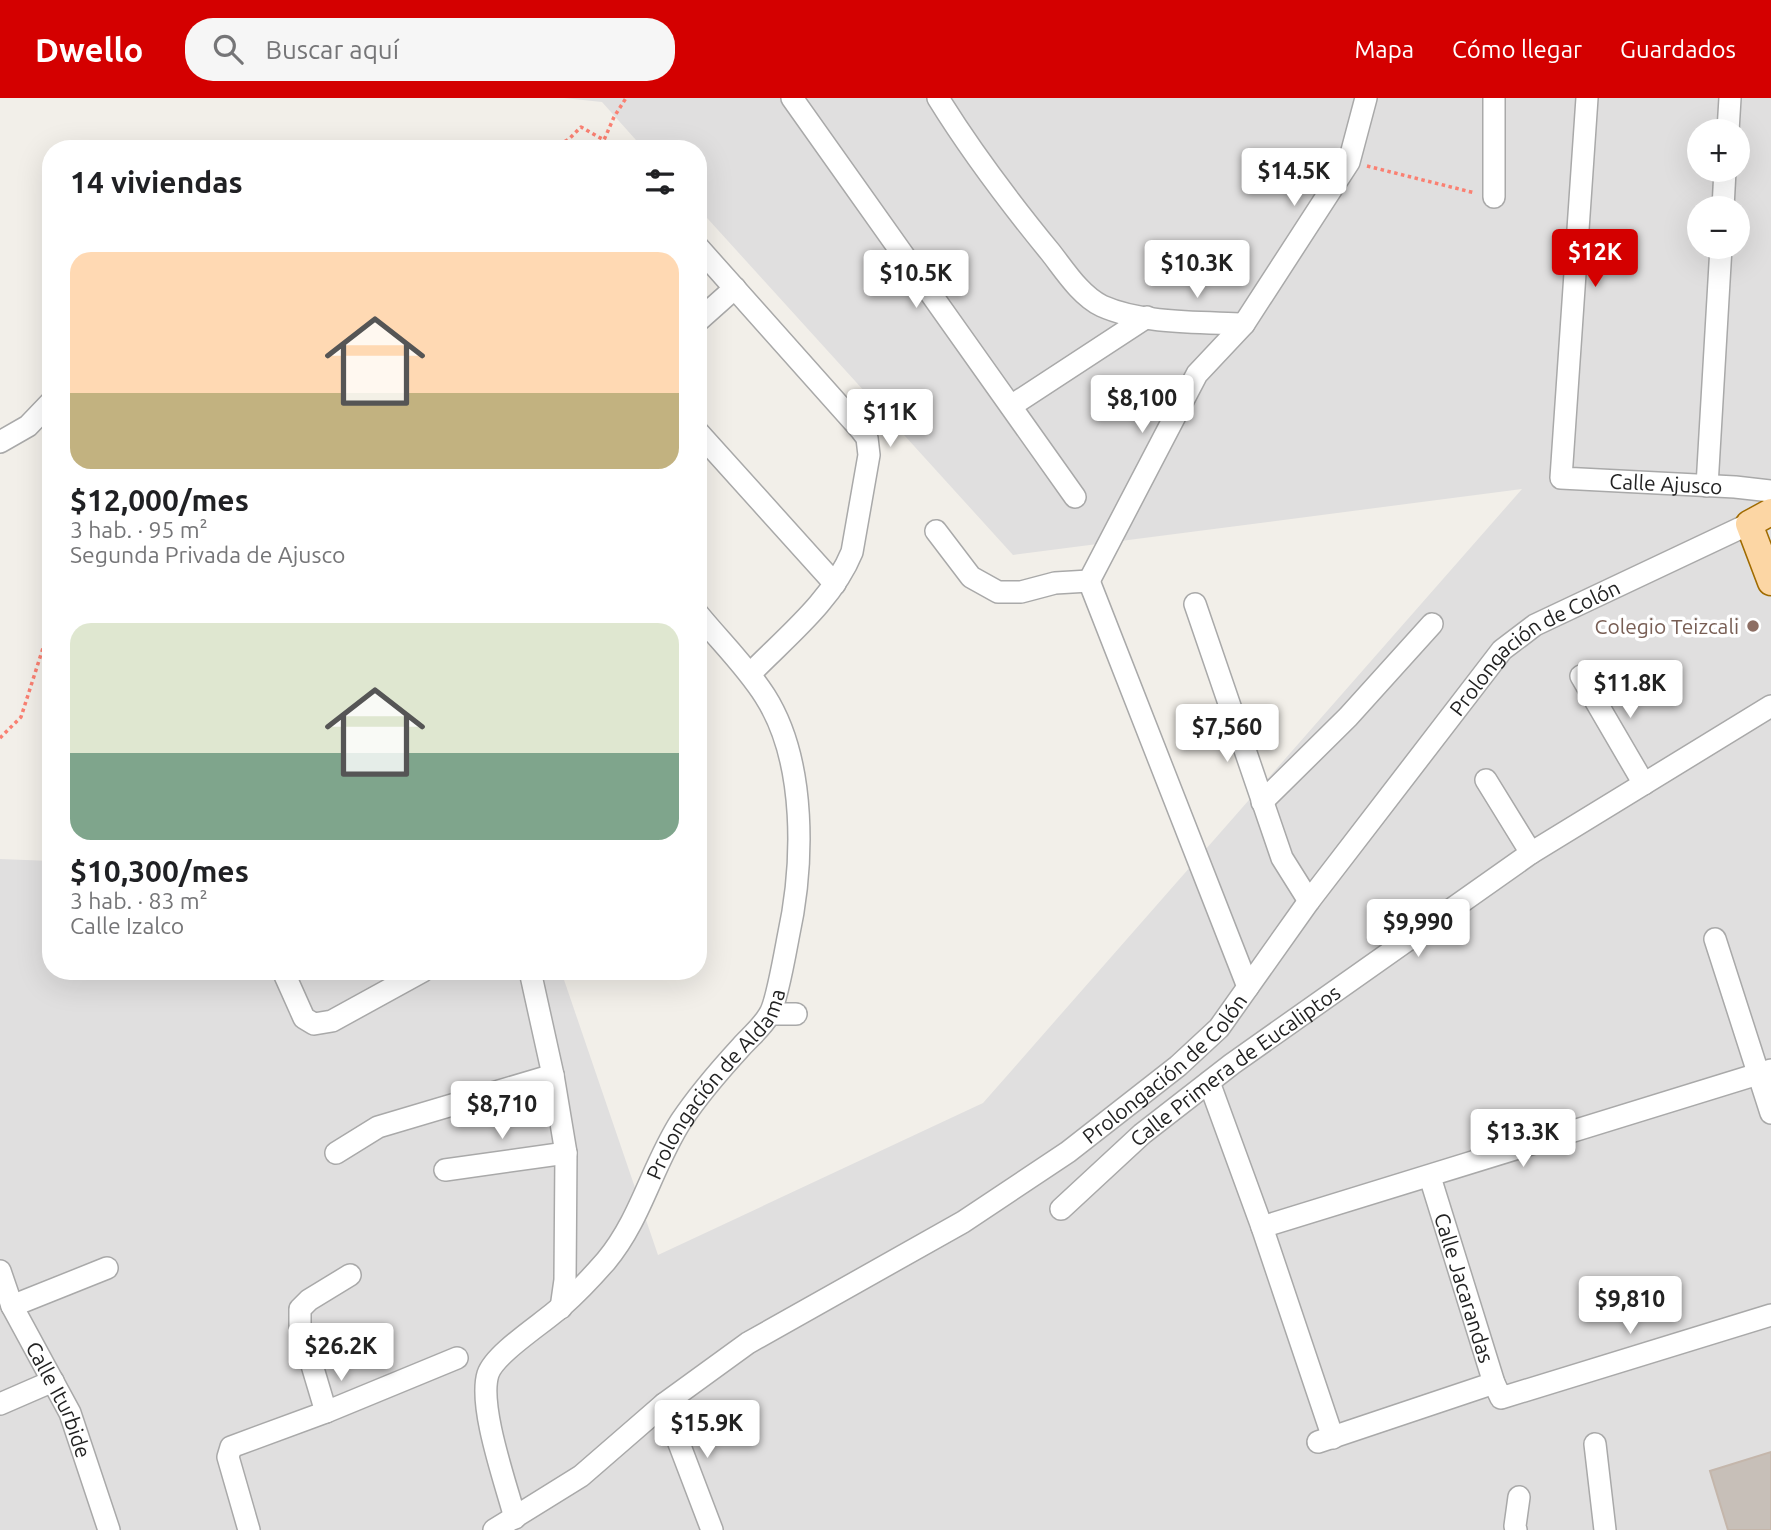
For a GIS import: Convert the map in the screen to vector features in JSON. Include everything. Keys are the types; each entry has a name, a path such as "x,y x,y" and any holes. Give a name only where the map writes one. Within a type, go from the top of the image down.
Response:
{"main road":[{"path":"1760,518 1771,582"}],"street":[{"path":"792,98 1075,497"},
{"path":"937,98 1011,204 1077,285 1095,302 1147,317 1244,324"},
{"path":"1248,986 1089,581 1198,374 1244,324 1349,162 1366,98"},
{"path":"1494,98 1494,197"},
{"name":"Calle Ajusco","path":"1587,98 1561,478 1771,491"},
{"path":"1729,119 1730,98"},
{"path":"707,257 867,438 869,455 852,552 845,569 835,584 750,674"},
{"path":"1707,485 1720,259"},
{"path":"707,313 735,288"},
{"path":"1011,406 1147,317"},
{"path":"0,442 28,426 42,411"},
{"path":"707,442 835,584"},
{"name":"Prolongación de Colón","path":"506,1526 581,1476 664,1404 748,1343 963,1222 1068,1152 1178,1066 1219,1028 1309,901 1502,650 1535,625 1760,518"},
{"path":"936,530 971,577 998,592 1021,592 1055,583 1089,581"},
{"path":"1195,604 1282,858 1309,901"},
{"name":"Prolongación de Aldama","path":"506,1526 491,1428 487,1376 496,1361 561,1308 622,1240 634,1220 666,1148 701,1091 771,1014 799,875 797,814 792,772 781,728 766,698 750,674 707,624"},
{"path":"1262,802 1348,717 1432,624"},
{"path":"1581,676 1644,785"},
{"name":"Calle Primera de Eucaliptos","path":"1061,1209 1142,1134 1209,1082 1531,853 1771,706"},
{"path":"1486,780 1531,853"},
{"path":"1715,939 1765,1072 1771,1113"},
{"path":"287,980 304,1018 314,1024 332,1021 407,980"},
{"path":"532,980 553,1075 566,1153 565,1280 561,1308"},
{"path":"771,1014 796,1014"},
{"path":"1262,1227 1765,1072"},
{"path":"336,1153 378,1127 553,1075"},
{"path":"1209,1082 1262,1227 1326,1440 1771,1315"},
{"path":"445,1170 566,1153"},
{"name":"Calle Jacarandas","path":"1430,1177 1498,1390"},
{"path":"12,1306 107,1268"},
{"name":"Calle Iturbide","path":"0,1271 12,1306 70,1413 108,1530"},
{"path":"326,1412 300,1325 300,1309 309,1300 350,1275"},
{"path":"249,1530 228,1457 231,1447 326,1412 457,1358"},
{"path":"0,1404 53,1381"},
{"path":"664,1404 712,1530"},
{"path":"1595,1444 1605,1530"},
{"path":"1516,1530 1518,1497"}],"path":[{"path":"568,140 580,127 604,140 626,98"},
{"path":"1349,162 1494,197"},
{"path":"0,738 21,717 42,651"}],"shaded area":[{"path":"564,98 1771,98 1771,1530 0,1530 0,859 42,861 42,980 564,980 658,1255 983,1103 1522,489 1013,555 707,218 707,140 636,140 602,102"}],"building":[{"path":"1771,1452 1771,1530 1728,1530 1710,1471"}],"place":[{"name":"Colegio Teizcali","path":"1753,626"}]}
